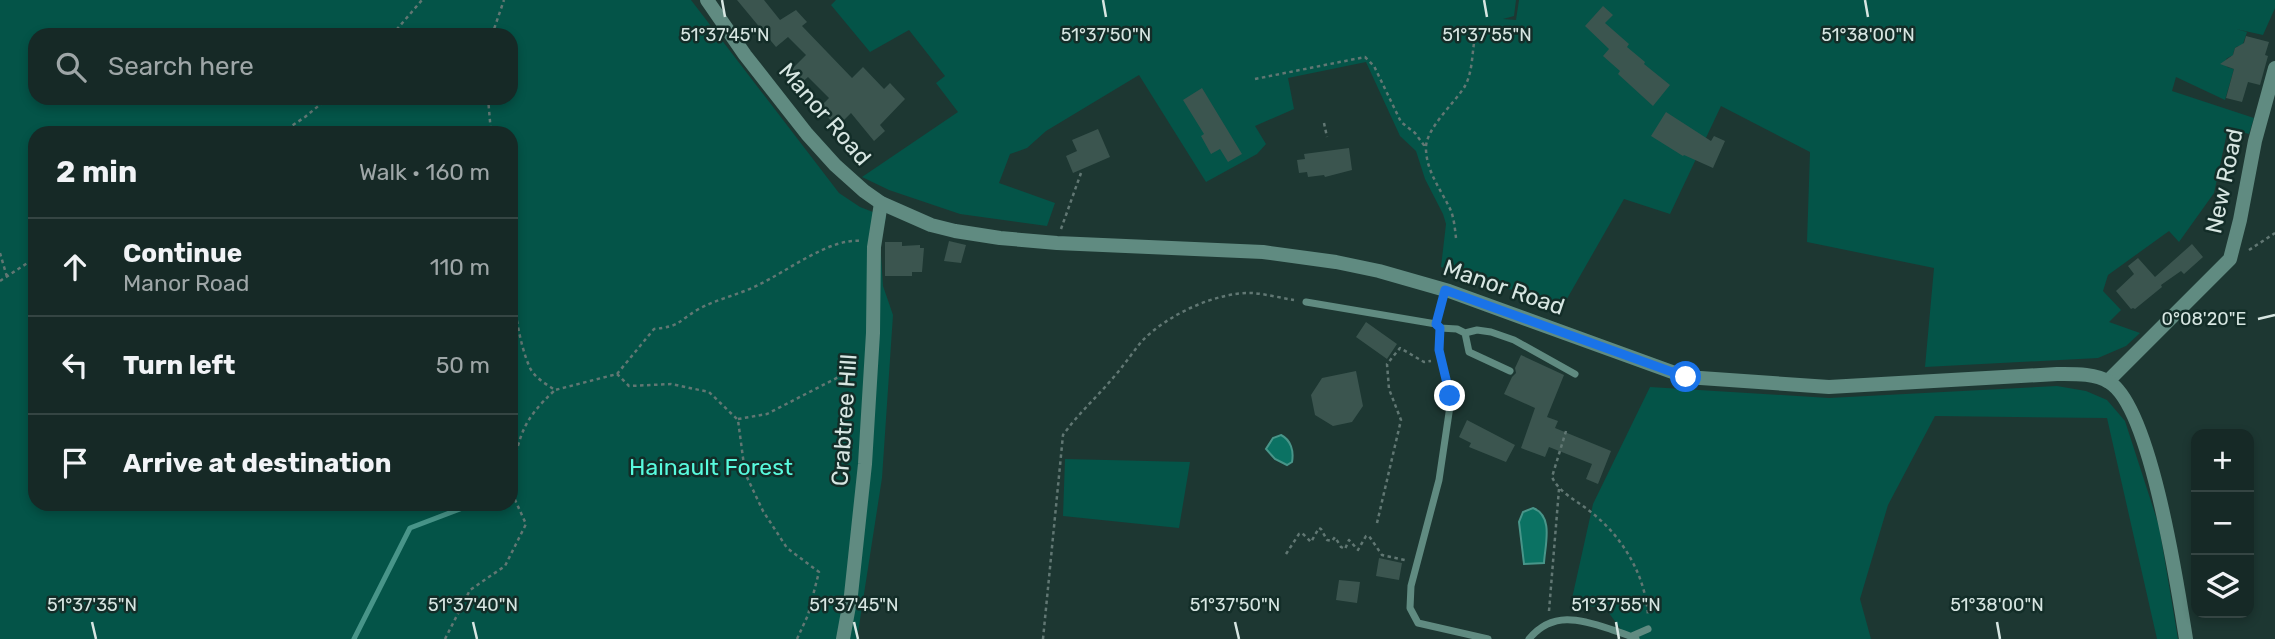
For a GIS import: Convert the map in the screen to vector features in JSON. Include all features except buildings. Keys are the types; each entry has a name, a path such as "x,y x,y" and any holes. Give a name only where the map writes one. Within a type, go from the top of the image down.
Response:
{"street":[{"name":"Manor Road","path":"707,0 745,55 835,165 881,203 931,225 954,231 1057,243 1263,252 1336,262 1445,290 1686,377 1829,387 2057,374 2089,376 2108,381"},
{"name":"New Road","path":"2108,381 2230,260 2255,141 2275,68"},
{"name":"Crabtree Hill","path":"843,639 851,595 865,464 874,247 881,203"},
{"path":"2108,381 2123,395 2136,420 2167,524 2186,639"}],"lane":[{"path":"1445,290 1438,326 1450,406 1439,480 1411,586 1410,608 1418,623 1488,639"},
{"path":"1306,302 1457,329 1465,333 1492,331 1514,340 1575,374"},
{"path":"1465,333 1469,352 1510,371"},
{"path":"1529,639 1537,629 1558,620 1575,618 1633,638 1648,629"}],"path":[{"path":"398,28 422,0"},
{"path":"495,28 505,0"},
{"path":"1426,148 1434,127 1465,84 1470,73 1474,43"},
{"path":"1255,79 1365,57 1374,66 1401,122 1415,133 1426,148 1434,181 1451,211 1456,238"},
{"path":"292,126 320,105"},
{"path":"489,105 490,126"},
{"path":"1324,123 1327,137"},
{"path":"1057,243 1081,173"},
{"path":"2230,260 2256,247 2275,233"},
{"path":"518,444 521,431 536,408 555,390 617,374 654,329 674,327 698,309 758,285 832,244 848,240 861,241 874,247"},
{"path":"0,253 7,276"},
{"path":"0,281 28,262"},
{"path":"1043,639 1063,435 1072,423 1143,341 1167,320 1228,294 1253,293 1306,302"},
{"path":"518,317 531,370 542,382 555,390"},
{"path":"1377,523 1401,420 1389,389 1387,364 1399,348 1423,362 1441,357"},
{"path":"738,419 766,414 871,359"},
{"path":"617,374 629,386 671,384 709,392 738,419 745,473 763,511 787,548 819,572 808,615 797,639"},
{"path":"1566,431 1552,477 1559,489 1596,516 1633,562 1646,595 1648,629"},
{"path":"1537,629 1549,612 1559,489"},
{"path":"446,639 470,590 505,566 526,524 518,506"},
{"path":"1286,554 1298,534 1302,533 1311,542 1319,528 1327,540 1332,541 1335,537 1345,549 1349,540 1358,550 1366,536 1369,536 1382,555 1405,560 1403,569"}],"green space":[{"name":"Hainault Forest","path":"0,0 691,0 839,193 860,207 886,217 880,240 883,286 893,315 882,478 857,639 0,639"},
{"path":"836,0 1516,0 1514,16 1503,19 1516,20 1519,0 2275,0 2275,8 2263,35 2236,29 2247,32 2242,47 2235,48 2235,58 2231,56 2226,59 2227,67 2234,69 2225,100 2176,77 2172,91 2254,118 2249,134 2228,128 2214,193 2179,242 2169,231 2108,275 2103,291 2121,310 2109,322 2140,333 2126,346 2098,358 1925,367 1934,268 1807,242 1810,152 1721,106 1670,214 1624,199 1564,304 1441,267 1446,224 1443,214 1425,179 1416,151 1400,136 1366,62 1288,78 1294,109 1255,126 1266,144 1257,154 1206,182 1139,75 1046,131 1027,148 1010,154 999,183 1055,203 1047,226 960,214 889,190 862,177 958,112 936,83 945,76 909,30 870,52 831,5"},
{"path":"2057,386 2086,391 2107,400 2125,421 2159,526 2178,639 2157,639 2107,418 1935,416 1888,505 1860,599 1871,639 1628,639 1606,609 1571,603 1593,504 1650,387 1829,398"},
{"path":"1065,459 1190,462 1179,528 1063,516"}],"shaded area":[{"path":"1281,435 1292,450 1292,462 1287,465 1275,459 1266,449 1273,438"},
{"path":"1533,508 1540,512 1546,524 1544,563 1524,564 1519,522 1523,512"}],"waterway":[{"path":"354,639 410,528 455,511"}],"route":[{"path":"1450,396 1439,350 1440,328 1436,324 1445,290 1686,377"}]}
